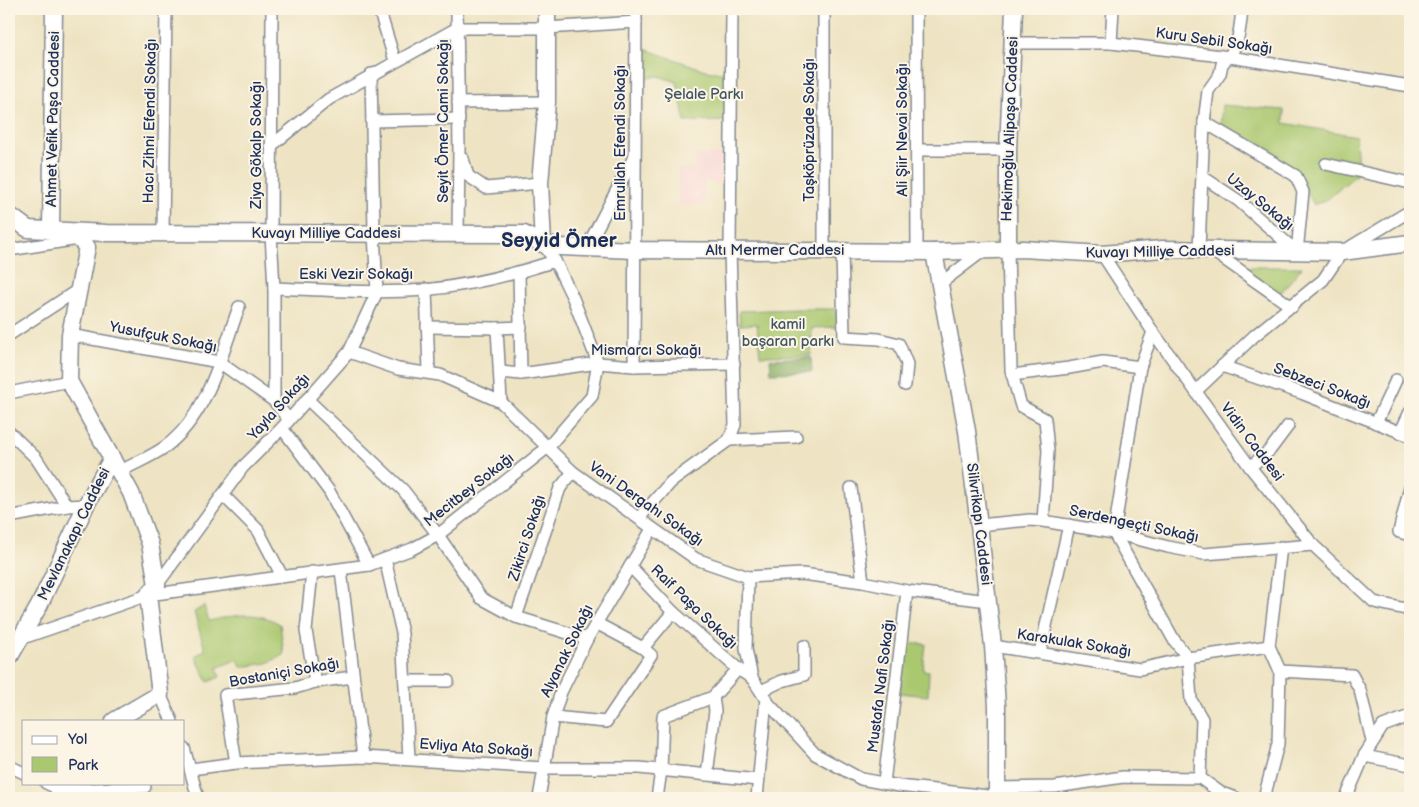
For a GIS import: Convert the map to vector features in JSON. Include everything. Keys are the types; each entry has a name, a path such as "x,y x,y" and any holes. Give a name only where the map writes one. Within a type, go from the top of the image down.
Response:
{"street":[{"name":"Ahmet Vefik Paşa Caddesi","path":"51,236 54,9"},
{"name":"Hacı Zihni Efendi Sokağı","path":"164,233 166,9"},
{"name":"Ziya Gökalp Sokağı","path":"272,9 271,234 274,288 274,400"},
{"path":"379,9 395,61"},
{"name":"Seyit Ömer Cami Sokağı","path":"456,9 459,119 458,234"},
{"path":"547,9 547,102 540,183 543,244 555,261 573,298 598,362"},
{"name":"Emrullah Efendi Sokağı","path":"634,366 636,9"},
{"path":"639,518 671,482 729,440 736,425 730,250 732,9"},
{"name":"Taşköprüzade Sokağı","path":"824,9 824,251"},
{"name":"Ali Şiir Nevai Sokağı","path":"916,9 917,252"},
{"name":"Hekimoğlu Alipaşa Caddesi","path":"1008,250 1008,150 1014,9"},
{"path":"1111,43 1112,9"},
{"path":"1242,9 1240,36 1230,57 1222,64 1220,74 1208,91 1204,122 1205,250 1292,307"},
{"path":"271,146 329,99 457,28 546,28 636,22"},
{"name":"Kuru Sebil Sokağı","path":"1013,43 1111,43 1230,57 1410,86"},
{"name":"Yayla Sokağı","path":"153,590 243,467 286,424 349,352 377,292 374,232 372,74"},
{"path":"458,102 547,102"},
{"path":"372,121 459,119"},
{"path":"1204,122 1296,176 1303,192 1297,252"},
{"path":"459,149 468,176 486,188 540,183"},
{"path":"917,150 1008,150"},
{"path":"586,249 635,156"},
{"path":"1326,164 1410,183"},
{"name":"Uzay Sokağı","path":"1203,177 1239,202 1297,252"},
{"path":"1196,391 1254,336 1323,280 1342,252 1410,211"},
{"name":"Kuvayı Milliye Caddesi","path":"9,216 28,229 51,236 106,233 271,234 374,232 524,234 543,244"},
{"path":"9,250 47,245 51,236 78,240 106,233"},
{"path":"9,393 69,381 70,335 87,247 78,240"},
{"name":"Kuvayı Milliye Caddesi","path":"1008,250 1102,254 1162,249 1342,252 1410,243"},
{"name":"Altı Mermer Caddesi","path":"543,244 586,249 635,250 934,252 1008,250"},
{"path":"842,250 844,337 880,340 899,344 907,364 905,385"},
{"path":"1008,250 1012,375 1021,406 1045,419 1048,451 1043,521"},
{"path":"941,283 983,251"},
{"name":"Silivrikapı Caddesi","path":"934,252 967,431 988,601 997,706 997,794"},
{"name":"Vidin Caddesi","path":"1102,254 1153,332 1250,467 1313,545 1374,602 1410,610"},
{"name":"Eski Vezir Sokağı","path":"274,288 377,292 426,290 519,272 555,261"},
{"path":"519,272 521,374"},
{"path":"9,335 78,289"},
{"path":"426,290 428,371"},
{"path":"172,720 160,694 150,544 132,493 116,465 164,447 190,423 204,399 239,307"},
{"path":"427,328 521,327"},
{"path":"498,328 501,402"},
{"path":"1153,332 1140,366 1114,533 1174,640 1188,658 1191,700 1202,720 1200,778"},
{"name":"Yusufçuk Sokağı","path":"70,335 219,362 274,400 286,424 329,491 369,565"},
{"name":"Vani Dergahı Sokağı","path":"349,352 398,369 428,371 440,374 501,402 573,472 696,559 748,577 802,574 863,582 907,591 988,601"},
{"name":"Mismarcı Sokağı","path":"500,372 521,374 598,362 634,366 734,364"},
{"name":"Meсitbey Sokağı","path":"20,639 153,590 341,570 369,565 412,549 438,535 548,447 592,396 598,362"},
{"path":"1012,375 1103,362 1140,366"},
{"name":"Sebzeci Sokağı","path":"1222,366 1302,393 1405,435"},
{"path":"1376,424 1396,380"},
{"name":"Mevlanakapı Caddesi","path":"9,658 39,606 86,505 116,465 69,381"},
{"path":"306,399 403,490 438,535 480,598 516,617 587,639"},
{"path":"1405,435 1410,412"},
{"path":"1250,467 1270,450 1288,426"},
{"path":"9,432 36,458 67,506"},
{"path":"729,440 796,437"},
{"name":"Zikirci Sokağı","path":"516,617 560,488 573,472"},
{"path":"1410,487 1399,532 1410,535"},
{"path":"851,488 863,582"},
{"path":"223,495 258,530 282,576"},
{"path":"9,517 67,506 86,505"},
{"name":"Serdengeçti Sokağı","path":"979,525 1030,520 1069,524 1204,554 1313,545"},
{"path":"1040,652 1069,524"},
{"name":"Alyanak Sokağı","path":"539,798 553,717 561,692 587,639 652,529"},
{"path":"1264,798 1278,744 1280,671 1269,646 1281,548"},
{"path":"386,559 402,633 409,758"},
{"name":"Raif Paşa Sokağı","path":"630,566 673,612 738,669 752,678"},
{"path":"341,570 363,757"},
{"path":"312,572 306,631 315,682"},
{"path":"748,577 746,649 752,678 763,695 815,754 862,779 884,783 997,794 1054,793 1123,777 1200,778 1221,793 1236,798"},
{"name":"Mustafa Nafi Sokağı","path":"884,783 907,591"},
{"path":"643,648 673,612"},
{"path":"553,717 606,722 651,655 643,648 596,623"},
{"path":"763,695 782,681 804,675 804,646"},
{"name":"Karakulak Sokağı","path":"993,646 1140,669 1188,658 1269,646"},
{"path":"657,798 661,771 663,716 713,697 738,669"},
{"path":"1280,671 1352,675 1360,690 1372,741"},
{"name":"Bostaniçi Sokağı","path":"236,763 226,695 295,688 315,682 353,676"},
{"path":"406,681 448,681"},
{"path":"116,720 160,694"},
{"path":"757,798 763,695"},
{"path":"707,775 716,711 713,697"},
{"path":"1346,798 1364,756 1383,726 1410,716"},
{"path":"185,751 198,798"},
{"path":"1364,756 1410,765"},
{"name":"Evliya Ata Sokağı","path":"191,769 236,763 363,757 409,758 437,762 544,768 607,766 758,780"},
{"path":"9,766 22,772"},
{"path":"57,789 145,787"}],"shaded area":[{"path":"721,154 720,184 705,181 705,205 678,205 678,168 695,169 694,155"}],"green space":[{"name":"Şelale Parkı","path":"639,47 711,72 728,72 726,121 685,122 677,82 658,76 638,80"},
{"path":"1222,105 1284,110 1284,123 1356,136 1358,173 1328,199 1314,205 1299,175 1220,130"},
{"path":"1237,267 1302,267 1279,295"},
{"name":"kamil başaran parkı","path":"836,309 838,327 812,328 811,355 760,356 757,324 740,325 739,311"},
{"path":"811,357 812,372 771,373 770,359"},
{"path":"204,606 209,621 253,615 280,624 284,655 267,663 241,667 238,659 217,668 220,677 208,682 195,656 205,650 194,612"},
{"path":"905,643 926,644 923,670 929,671 928,696 900,693"}],"district":[{"name":"Seyyid Ömer","path":"559,241"}]}
